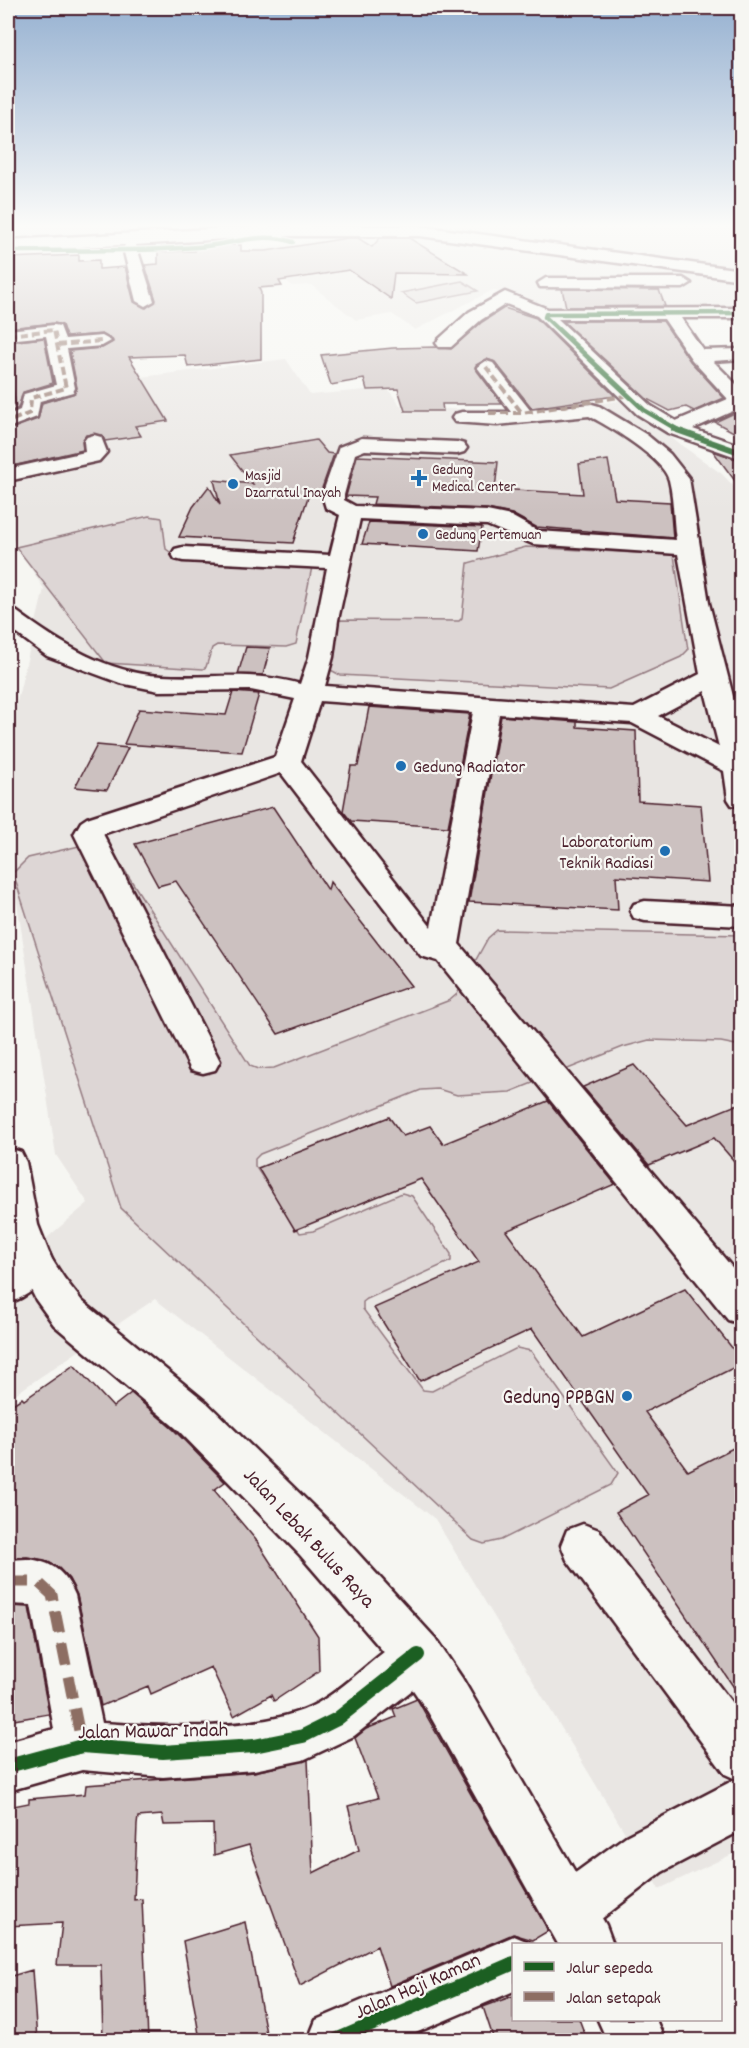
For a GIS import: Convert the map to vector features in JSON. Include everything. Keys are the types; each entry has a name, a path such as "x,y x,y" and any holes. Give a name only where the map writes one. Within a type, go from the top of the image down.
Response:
{"street":[{"path":"445,343 471,321"},
{"path":"549,321 631,395 644,410 675,429 741,453"},
{"path":"674,321 698,356 737,401 675,429"},
{"path":"8,335 102,341"},
{"path":"8,422 30,413 31,398 66,388 55,338"},
{"path":"698,356 741,354"},
{"path":"486,367 522,413"},
{"path":"489,413 522,413 631,395"},
{"path":"462,418 512,418 584,409 604,415 655,451 674,469 679,478 687,548 713,677 740,769 741,799"},
{"path":"8,475 92,457 97,452 94,441"},
{"path":"457,448 362,444 350,447 346,451 333,495 337,506 351,512 487,518 505,522 533,537 687,548"},
{"path":"287,762 303,691 340,562 351,512"},
{"path":"183,554 340,562"},
{"path":"8,616 56,651 105,670 169,685 176,690 262,698 284,697 303,691 488,703 638,716 740,769"},
{"path":"638,716 713,677"},
{"path":"287,762 432,949 440,951 443,946 488,703"},
{"path":"203,1061 88,838 88,833 91,828 108,821 287,762"},
{"path":"645,911 741,916"},
{"path":"443,946 741,1308"},
{"name":"Jalan Lebak Bulus Raya","path":"8,1162 19,1226 21,1276 192,1416 316,1540 418,1655 446,1695 573,1933"},
{"path":"583,1545 741,1757"},
{"path":"8,1582 33,1580 44,1584 52,1595 82,1746"},
{"name":"Jalan Mawar Indah","path":"8,1766 82,1746 163,1752 254,1746 303,1736 337,1719 418,1655"},
{"path":"573,1933 644,1854 741,1802"},
{"name":"Jalan Haji Kaman","path":"336,2040 512,1963"},
{"path":"627,2021 637,2040"}],"shaded area":[{"path":"401,321 433,321 415,330"},
{"path":"286,359 310,395 387,388 406,413 445,409 546,410 619,401 722,474 741,494 741,1850 659,1889 435,1519 155,1299 8,1399 8,1271 88,1203 56,1155 8,844 8,739 44,589 8,532 8,475 93,457 69,386"},
{"path":"149,516 162,518 166,549 180,559 312,567 296,644 286,647 217,645 212,648 206,667 203,669 106,663 16,547"},
{"path":"526,547 674,555 688,650 681,657 609,689 340,675 327,668 337,623 340,620 459,621 462,618 468,563"},
{"path":"92,843 111,849 250,1066 258,1069 274,1068 450,1000 457,994 488,938 497,930 741,935 741,1046 721,1042 649,1040 623,1047 510,1092 457,1095 438,1089 421,1090 260,1154 255,1159 255,1166 300,1233 313,1231 402,1193 412,1196 451,1254 451,1261 367,1299 363,1302 363,1309 423,1390 432,1391 517,1348 531,1351 618,1473 611,1485 501,1540 484,1544 473,1540 121,1208 13,873 28,858"}],"building":[{"path":"8,321 261,321 261,359 188,367 185,355 129,357 168,421 135,426 141,436 105,441 102,435 86,435 82,441 83,450 8,467 8,430 38,419 42,403 75,393 77,388 70,351 102,348 113,342 102,334 66,337 62,325 54,323 8,328"},
{"path":"539,321 615,396 532,408 495,362 487,359 475,368 502,404 442,404 443,411 405,411 398,389 367,390 364,379 331,385 321,355 393,348 451,349 482,322"},
{"path":"663,321 690,361 724,398 694,411 686,407 670,411 647,399 564,322"},
{"path":"44,338 53,383 23,392 18,408 8,413 8,408 16,406 8,360 8,342"},
{"path":"741,410 741,436 715,422"},
{"path":"316,440 327,453 334,454 320,494 309,494 293,543 179,537 193,507 209,486 220,505 214,480 253,484 230,455"},
{"path":"713,451 741,461 741,489"},
{"path":"357,456 498,462 495,489 583,494 579,464 608,460 615,499 670,502 673,538 536,527 512,514 487,509 373,504 375,497 346,496"},
{"name":"Gedung Pertemuan","path":"369,522 482,527 478,551 362,544"},
{"path":"246,647 270,648 263,675 238,674"},
{"path":"233,692 259,694 242,752 124,744 139,709 226,715"},
{"name":"Gedung Radiator","path":"369,707 470,714 448,827 351,821 343,811 351,766 358,766"},
{"path":"501,716 577,722 577,727 636,731 638,801 701,805 708,882 616,876 618,910 469,902"},
{"path":"97,745 128,748 107,790 75,787"},
{"path":"273,807 328,890 330,882 411,986 278,1034 176,881 158,886 135,844"},
{"path":"634,1065 687,1125 741,1103 741,1169 714,1138 649,1165 583,1087"},
{"name":"Gedung PPBGN","path":"548,1101 615,1184 506,1231 583,1337 685,1289 741,1359 741,1364 645,1412 688,1471 741,1444 741,1698 616,1512 648,1495 532,1329 420,1381 374,1308 479,1262 421,1179 295,1230 258,1168 389,1117 403,1136 430,1126 443,1144"},
{"path":"74,1365 113,1407 131,1393 175,1431 225,1482 214,1490 256,1540 318,1636 319,1671 274,1701 271,1695 234,1716 211,1667 151,1694 148,1686 101,1706 77,1595 69,1579 59,1568 45,1560 27,1557 8,1558 8,1407 22,1398 24,1400"},
{"path":"8,1606 29,1607 49,1714 8,1721"},
{"path":"417,1699 548,1931 533,1940 513,1934 390,1986 377,1946 300,1986 249,1845 214,1855 213,1824 164,1825 162,1815 138,1817 137,1825 134,1900 142,1899 148,2040 103,2040 101,1965 57,1965 62,1923 8,1926 8,1807 29,1803 29,1799 85,1794 86,1785 254,1772 308,1760 313,1873 359,1850 348,1806 378,1798 355,1738 366,1729 396,1717 393,1709"},
{"path":"245,1922 266,2033 241,2040 200,2040 183,1941"},
{"path":"32,1970 37,2040 8,2040 8,1977"},
{"path":"512,1996 512,2021 580,2021 587,2040 494,2040 483,2007"}],"marked path":[{"path":"8,335 54,330 66,388 31,398 30,413 8,422"},
{"path":"57,345 102,341"},
{"path":"486,367 522,413"},
{"path":"489,413 522,413 631,395"},
{"path":"8,1582 27,1580 38,1582 52,1595 82,1746"}],"cycle path":[{"path":"549,321 631,395 644,410 675,429 742,453"},
{"path":"8,1766 82,1746 163,1752 254,1746 303,1736 337,1719 418,1655"},
{"path":"336,2040 512,1964"}],"place":[{"name":"Gedung Medical Center","path":"419,478"},
{"name":"Masjid Dzarratul Inayah","path":"233,484"},
{"name":"Gedung Pertemuan","path":"423,534"},
{"name":"Gedung Radiator","path":"401,766"},
{"name":"Laboratorium Teknik Radiasi","path":"665,851"},
{"name":"Gedung PPBGN","path":"627,1396"}]}
